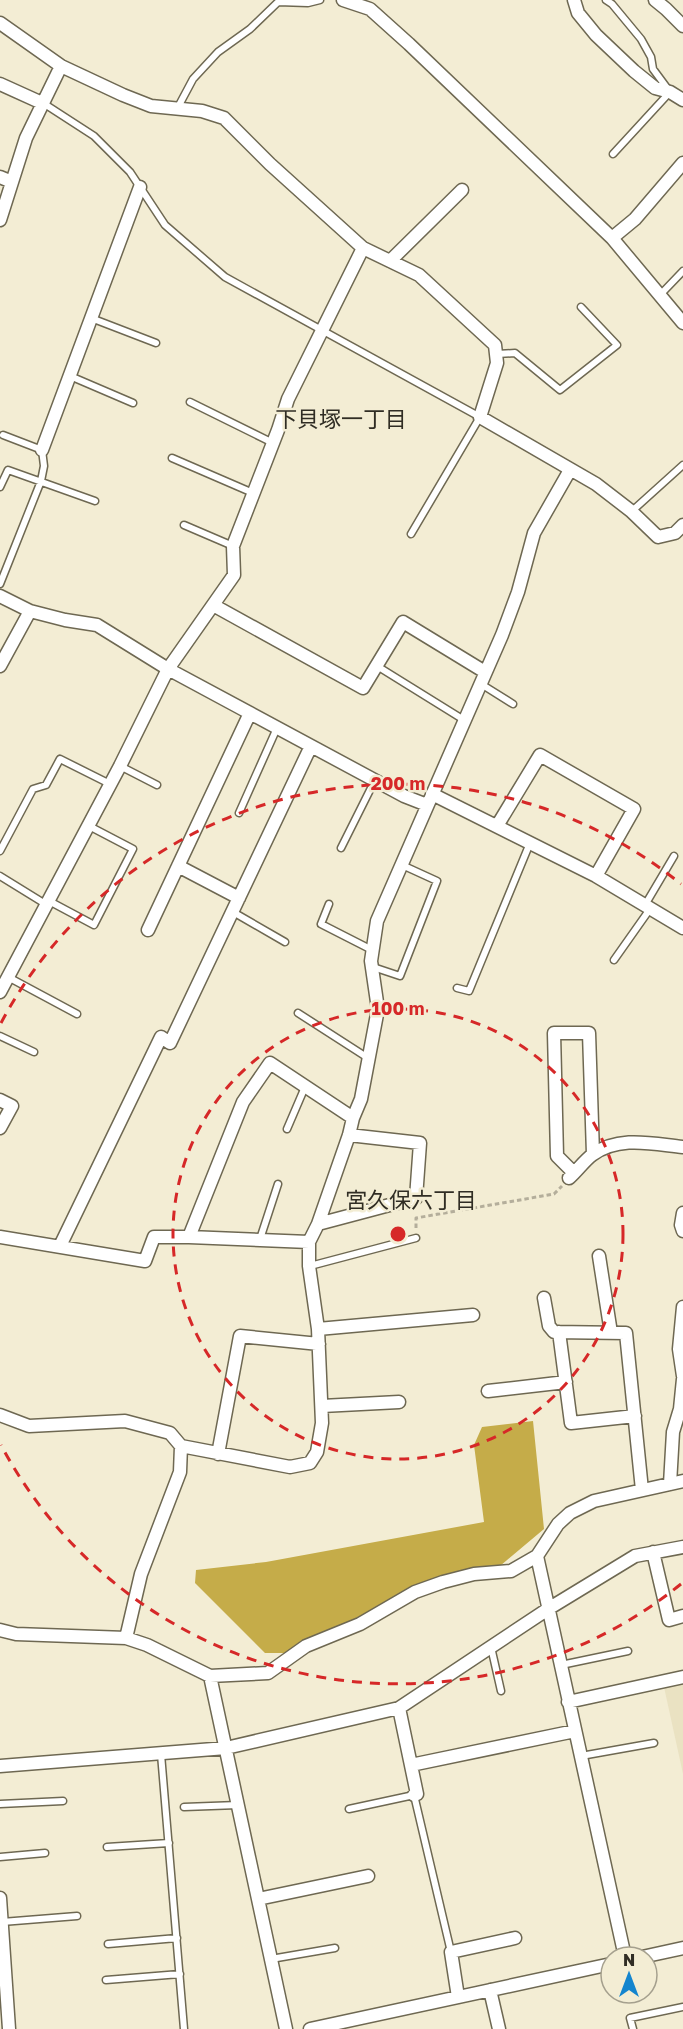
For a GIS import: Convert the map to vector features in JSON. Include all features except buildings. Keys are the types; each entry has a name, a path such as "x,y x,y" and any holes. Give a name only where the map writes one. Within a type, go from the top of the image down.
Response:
{"street":[{"path":"343,0 373,5 409,44 612,238 683,323"},
{"path":"574,0 578,13 590,28 634,71 655,88 670,92 683,100"},
{"path":"655,0 680,18"},
{"path":"0,23 61,66 151,106 202,111 224,118 270,164 363,248 419,275 495,345 496,363 480,417 596,484 631,511 658,537 675,533 683,525"},
{"path":"0,220 26,138 61,66"},
{"path":"0,84 42,103"},
{"path":"612,238 634,219 683,163"},
{"path":"0,177 12,182"},
{"path":"42,450 140,187"},
{"path":"390,261 462,190"},
{"path":"0,992 120,766 168,669 234,575 233,546 288,399 363,248"},
{"path":"0,1415 29,1426 125,1421 170,1433 181,1446 290,1467 309,1463 317,1452 322,1423 322,1406 318,1329 309,1266 309,1242 318,1224 361,1099 378,1009 372,966 377,921 502,635 518,592 534,533 570,471"},
{"path":"0,596 30,611 98,625 168,669 375,780 497,826 596,876 683,928"},
{"path":"213,604 363,688 403,622 482,678"},
{"path":"0,666 30,611"},
{"path":"148,930 250,713"},
{"path":"60,1246 161,1037 170,1043 311,746"},
{"path":"497,826 540,755 634,810 596,876"},
{"path":"178,866 239,898"},
{"path":"593,1155 589,1033 554,1033 557,1156 572,1176 593,1155 613,1144 631,1141 683,1147"},
{"path":"189,1237 243,1102 270,1063 353,1118"},
{"path":"0,1100 12,1106 0,1128"},
{"path":"318,1224 416,1198 420,1143 349,1135"},
{"path":"683,1213 681,1225 683,1231"},
{"path":"0,1237 146,1261 154,1237 309,1242"},
{"path":"599,1256 610,1333"},
{"path":"544,1298 549,1326 554,1332 626,1333 642,1490"},
{"path":"670,1484 673,1432 681,1408 683,1378 679,1349 683,1307"},
{"path":"318,1329 473,1315"},
{"path":"559,1332 571,1423 634,1416"},
{"path":"218,1454 240,1336 319,1344"},
{"path":"488,1391 566,1382"},
{"path":"322,1406 399,1402"},
{"path":"126,1638 141,1574 180,1472 181,1446"},
{"path":"0,1630 16,1634 126,1638 147,1645 210,1677 268,1673 306,1646 360,1624 415,1592 474,1574 511,1571 537,1556 558,1524 570,1513 594,1502 683,1482"},
{"path":"0,1766 226,1748 399,1708 548,1609 634,1556 683,1547"},
{"path":"653,1552 669,1620 683,1616"},
{"path":"537,1556 622,1945"},
{"path":"210,1677 286,2029"},
{"path":"568,1702 683,1677"},
{"path":"399,1708 417,1794 414,1795"},
{"path":"411,1765 575,1731"},
{"path":"258,1899 368,1876"},
{"path":"0,1898 4,2016 9,2029"},
{"path":"459,1997 451,1952 515,1938"},
{"path":"659,1953 683,1948"},
{"path":"310,2029 599,1967"},
{"path":"490,1990 499,2029"}],"lane":[{"path":"176,110 199,72 218,52 250,29 278,2 308,3 320,0"},
{"path":"574,0 584,0"},
{"path":"606,0 641,39 651,57 653,69 670,92 613,154"},
{"path":"42,103 94,136 130,172 165,225 225,277 480,417 411,534"},
{"path":"660,295 683,271"},
{"path":"496,354 515,353 560,390 617,345 581,307"},
{"path":"91,318 156,343"},
{"path":"69,376 133,403"},
{"path":"190,402 273,443"},
{"path":"0,584 41,481 44,466 42,450 3,435"},
{"path":"172,458 254,493"},
{"path":"631,511 683,465"},
{"path":"0,487 8,470 95,501"},
{"path":"184,525 233,546"},
{"path":"376,666 464,720"},
{"path":"482,678 513,704"},
{"path":"239,813 277,727"},
{"path":"0,851 33,789 46,785 60,759 110,784"},
{"path":"120,766 158,785"},
{"path":"341,848 375,780"},
{"path":"0,876 94,925 133,849 88,825"},
{"path":"457,988 470,991 530,843"},
{"path":"614,960 647,907 674,856"},
{"path":"372,966 400,976 437,881 401,864"},
{"path":"329,904 321,924 372,951"},
{"path":"232,911 285,942"},
{"path":"8,977 77,1014"},
{"path":"298,1013 369,1059"},
{"path":"0,1036 34,1052"},
{"path":"287,1129 305,1086"},
{"path":"260,1240 278,1184"},
{"path":"309,1266 416,1238"},
{"path":"491,1647 501,1691"},
{"path":"560,1665 628,1651"},
{"path":"580,1756 654,1743"},
{"path":"161,1754 184,2029"},
{"path":"349,1809 414,1795 451,1952"},
{"path":"0,1804 63,1801"},
{"path":"184,1807 238,1805"},
{"path":"107,1847 169,1843"},
{"path":"0,1857 45,1853"},
{"path":"2,1922 77,1916"},
{"path":"108,1944 177,1938"},
{"path":"271,1959 335,1948"},
{"path":"106,1980 180,1974"},
{"path":"633,2029 630,2018 683,2007"}],"path":[{"path":"416,1238 416,1218 554,1194 572,1176"}],"shaded area":[{"path":"533,1421 544,1529 500,1566 457,1573 284,1653 265,1653 195,1583 196,1570 266,1562 484,1522 474,1445 482,1427"},
{"path":"683,1683 683,1774 664,1687"}],"district":[{"name":"下貝塚一丁目","path":"341,418"},
{"name":"宮久保六丁目","path":"411,1199"}]}
